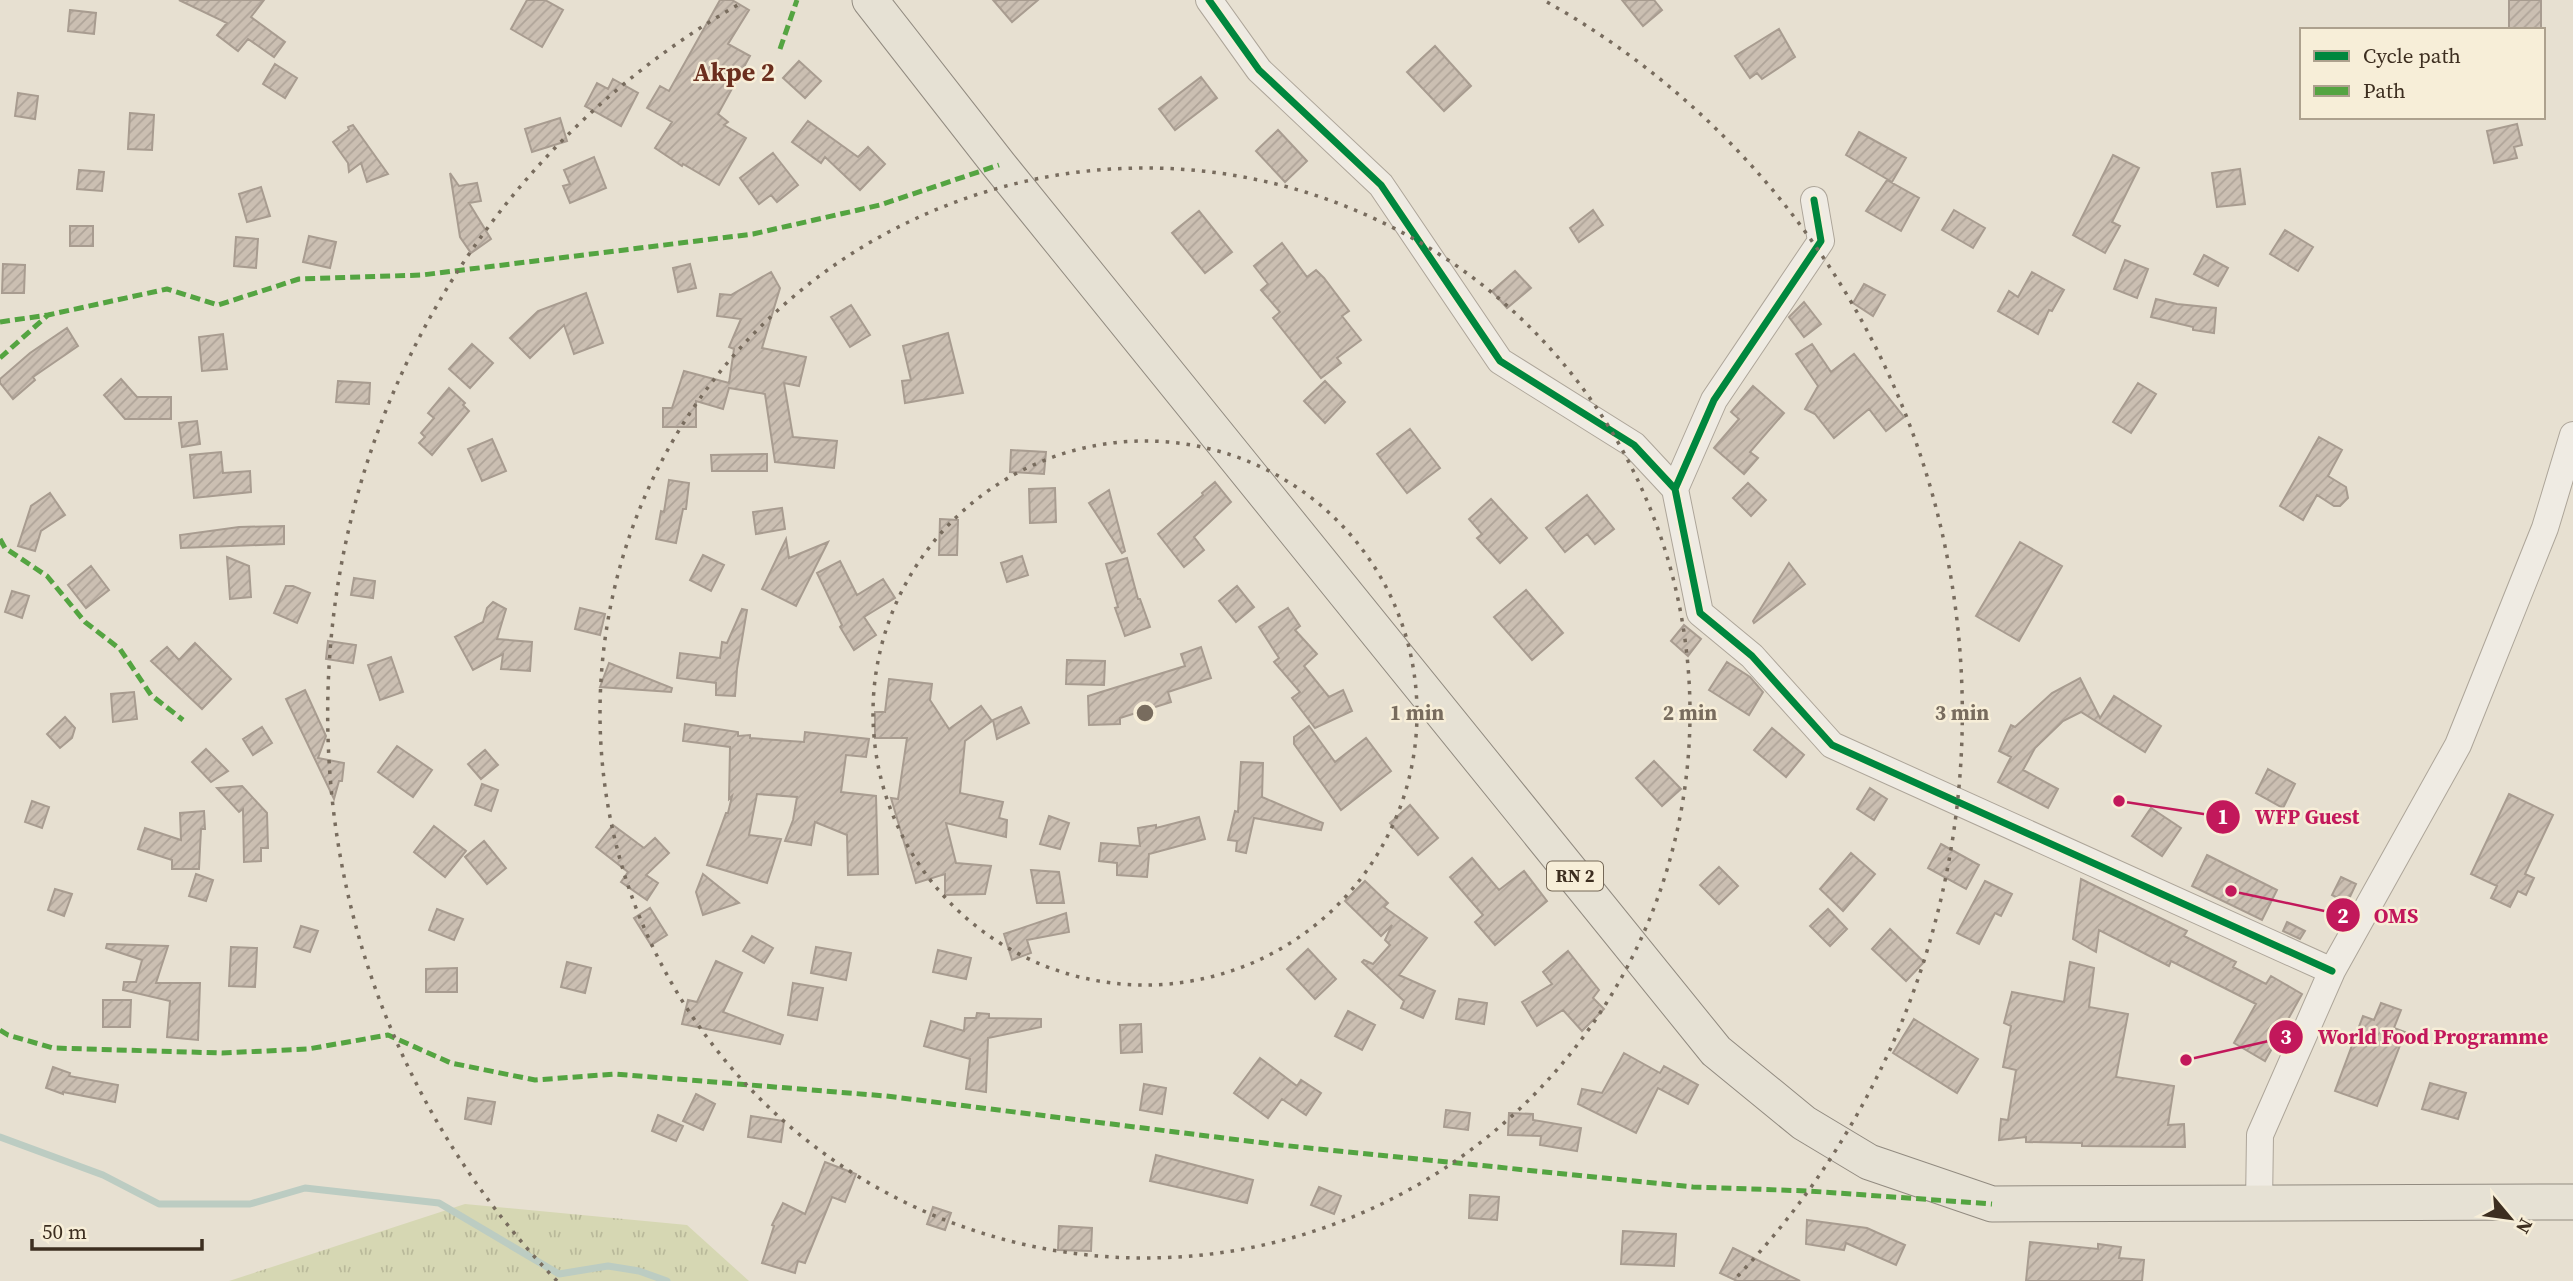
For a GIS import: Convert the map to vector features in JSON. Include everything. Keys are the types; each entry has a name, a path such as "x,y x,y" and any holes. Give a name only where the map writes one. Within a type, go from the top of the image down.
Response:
{"main road":[{"name":"RN 2","path":"870,0 999,165 1716,1051 1804,1123 1869,1162 1992,1204 2573,1202"}],"street":[{"path":"1209,0 1259,70 1381,185 1500,361 1634,444 1675,489 1700,613 1752,656 1832,745 2332,971"},
{"path":"1675,489 1714,400 1821,241 1814,200"},
{"path":"2259,1204 2260,1135 2332,971 2458,745 2544,528 2573,435"}],"green space":[{"path":"465,1204 687,1225 749,1281 229,1281"}],"building":[{"path":"179,0 264,0 251,17 285,42 274,57 248,39 238,51 217,35 227,23"},
{"path":"527,0 545,0 563,10 542,47 511,29"},
{"path":"720,0 732,0 749,10 728,44 750,56 718,114 728,122 724,125 746,138 719,185 655,148 672,122 647,108 660,86 669,91"},
{"path":"993,0 1038,0 1012,22"},
{"path":"1622,0 1654,0 1662,10 1643,26"},
{"path":"2509,0 2541,0 2541,28 2509,28"},
{"path":"70,10 96,13 94,34 68,31"},
{"path":"1779,29 1795,57 1762,79 1757,73 1750,78 1735,56"},
{"path":"1435,46 1471,86 1444,111 1407,72"},
{"path":"799,61 821,81 805,98 783,78"},
{"path":"275,64 297,78 285,98 263,84"},
{"path":"1201,77 1217,98 1175,130 1159,109"},
{"path":"613,79 638,93 621,126 585,106 597,83 608,89"},
{"path":"18,93 38,96 35,119 15,116"},
{"path":"130,113 154,115 152,150 128,149"},
{"path":"560,118 567,141 532,152 525,129"},
{"path":"808,121 858,157 868,147 885,164 860,190 825,157 821,163 792,142"},
{"path":"2517,124 2522,145 2514,147 2517,158 2494,163 2487,131"},
{"path":"353,125 388,174 367,182 361,163 349,172 348,163 333,142"},
{"path":"1278,130 1307,161 1285,182 1256,151"},
{"path":"1859,132 1906,158 1892,182 1846,155"},
{"path":"773,153 798,185 777,202 771,195 759,204 740,178"},
{"path":"2113,155 2139,168 2112,222 2120,226 2105,253 2073,235"},
{"path":"594,157 606,188 570,203 563,186 570,184 564,170"},
{"path":"2240,169 2245,204 2217,207 2212,173"},
{"path":"79,170 104,172 102,191 77,189"},
{"path":"450,173 459,186 477,183 481,201 469,203 491,239 471,253 460,237"},
{"path":"1887,180 1919,198 1901,231 1866,211"},
{"path":"261,187 270,216 247,222 239,194"},
{"path":"1593,210 1603,225 1579,242 1570,228"},
{"path":"1954,210 1985,228 1973,248 1942,230"},
{"path":"1199,211 1232,252 1205,273 1172,233"},
{"path":"70,226 93,226 93,246 70,246"},
{"path":"2285,230 2313,247 2298,271 2270,254"},
{"path":"309,236 336,242 330,268 303,262"},
{"path":"236,237 258,239 256,268 234,266"},
{"path":"1282,243 1307,277 1316,270 1324,278 1349,311 1342,316 1361,340 1337,358 1341,363 1321,378 1273,318 1280,312 1261,290 1268,284 1254,266"},
{"path":"2204,255 2228,268 2218,286 2194,274"},
{"path":"2125,260 2148,269 2137,298 2114,289"},
{"path":"3,264 25,265 24,293 2,293"},
{"path":"690,264 696,288 678,292 673,268"},
{"path":"1515,271 1531,288 1507,308 1492,291"},
{"path":"771,272 780,288 762,348 806,357 799,386 784,383 793,437 837,441 834,468 775,462 765,394 729,388 723,409 696,401 696,427 663,427 663,408 672,408 684,371 729,383 734,349 729,347 741,319 717,316 720,294 731,295"},
{"path":"2032,272 2064,290 2052,311 2049,310 2038,334 1998,311 2009,291 2018,297"},
{"path":"1864,284 1885,295 1873,316 1853,303"},
{"path":"586,293 603,343 574,354 564,325 530,358 510,338 538,311"},
{"path":"2156,299 2216,308 2214,333 2193,330 2193,327 2151,317"},
{"path":"1804,302 1821,324 1804,337 1789,317"},
{"path":"851,305 870,335 850,347 831,317"},
{"path":"67,328 78,346 33,377 35,380 13,399 0,383 0,379 30,353"},
{"path":"948,333 963,393 905,403 902,381 911,380 903,346"},
{"path":"223,334 227,369 202,371 199,337"},
{"path":"472,344 493,363 470,388 449,369"},
{"path":"1812,344 1831,372 1854,354 1904,417 1886,431 1869,409 1834,438 1815,414 1805,409 1818,386 1796,354"},
{"path":"121,379 137,397 171,397 171,419 125,419 104,395"},
{"path":"338,381 370,383 369,404 336,402"},
{"path":"1325,381 1345,402 1325,423 1304,401"},
{"path":"2138,383 2156,394 2131,433 2113,422"},
{"path":"1753,386 1784,413 1750,452 1758,458 1744,474 1714,448 1739,419 1731,412"},
{"path":"449,388 465,403 463,405 469,411 432,455 419,443 425,437 421,433 434,418 428,413"},
{"path":"197,421 200,444 182,447 179,423"},
{"path":"1410,429 1440,468 1407,493 1377,454"},
{"path":"2319,437 2342,450 2328,476 2346,487 2348,498 2340,506 2334,506 2317,495 2303,520 2280,506"},
{"path":"492,439 506,471 482,481 468,449"},
{"path":"1011,450 1046,452 1044,474 1010,472"},
{"path":"221,452 223,473 250,471 251,492 194,498 190,455"},
{"path":"767,454 767,471 712,471 711,455"},
{"path":"669,480 689,483 686,509 683,509 676,543 656,539"},
{"path":"1215,482 1231,502 1194,537 1204,550 1184,567 1158,534"},
{"path":"1748,483 1766,500 1751,516 1733,498"},
{"path":"1055,488 1056,522 1030,523 1029,489"},
{"path":"1109,490 1125,551 1122,553 1089,503"},
{"path":"50,493 65,515 41,531 35,551 18,546 31,506"},
{"path":"1587,495 1614,529 1595,544 1587,534 1565,552 1546,528"},
{"path":"1491,499 1527,538 1500,563 1477,538 1482,534 1469,519"},
{"path":"782,508 785,529 756,534 753,512"},
{"path":"940,519 958,520 957,555 939,555"},
{"path":"284,526 284,544 181,548 180,535 239,527"},
{"path":"786,539 789,558 828,542 796,606 762,589"},
{"path":"2020,542 2062,566 2019,641 1976,616"},
{"path":"703,555 724,565 711,591 690,580"},
{"path":"1022,556 1028,575 1007,582 1001,563"},
{"path":"227,557 249,566 251,597 230,599"},
{"path":"1127,558 1138,599 1150,627 1125,636 1115,608 1118,607 1106,564"},
{"path":"840,561 857,595 883,579 895,598 864,617 876,635 854,650 840,627 842,625 817,573"},
{"path":"1789,563 1805,584 1754,623 1753,621"},
{"path":"91,566 109,590 86,608 68,585"},
{"path":"354,578 375,581 373,598 351,595"},
{"path":"286,586 310,593 297,623 274,613"},
{"path":"1237,586 1254,607 1236,622 1219,601"},
{"path":"1526,590 1563,633 1532,660 1494,617"},
{"path":"12,591 29,596 22,618 5,612"},
{"path":"493,602 506,609 497,639 532,642 530,671 501,669 503,654 473,670 455,637 483,622 487,608"},
{"path":"580,608 605,614 600,635 575,629"},
{"path":"1288,608 1300,626 1295,630 1317,654 1304,666 1329,697 1343,690 1352,711 1315,728 1292,698 1300,692 1274,662 1279,658 1259,627"},
{"path":"742,609 747,610 735,696 716,695 716,683 677,678 680,653 720,658 722,642 727,643"},
{"path":"1684,625 1701,639 1688,656 1671,641"},
{"path":"328,641 356,645 353,663 326,659"},
{"path":"195,643 231,679 202,709 151,661 167,647 179,660"},
{"path":"1201,647 1211,678 1168,692 1171,702 1120,718 1120,724 1089,725 1088,696 1185,666 1181,654"},
{"path":"391,657 403,692 380,700 368,665"},
{"path":"1067,660 1105,661 1104,685 1066,684"},
{"path":"1727,662 1750,677 1763,692 1749,715 1709,690"},
{"path":"609,663 672,688 671,692 600,687"},
{"path":"2080,678 2100,718 2114,696 2161,726 2145,752 2081,712 2063,721 2035,748 2023,770 2058,789 2048,808 1998,782 2011,757 1999,751 2011,725 2015,727 2052,693"},
{"path":"889,679 932,684 930,700 949,729 981,706 992,721 965,741 960,793 1003,802 999,818 1007,820 1006,837 946,823 956,863 991,866 985,894 945,895 945,874 916,883 891,798 898,799 907,738 875,738 875,712 885,712"},
{"path":"305,690 326,736 318,758 344,763 342,781 339,781 334,799 286,699"},
{"path":"134,692 137,719 113,722 111,694"},
{"path":"1021,707 1029,723 997,739 993,720"},
{"path":"65,717 75,728 72,738 60,748 47,734"},
{"path":"685,724 738,732 738,736 750,735 750,738 804,742 805,732 869,739 866,757 846,755 841,792 876,796 878,874 848,875 847,835 815,822 811,845 785,841 793,820 797,797 757,794 749,835 781,839 767,883 707,865 732,796 729,799 730,747 683,741"},
{"path":"1309,726 1335,762 1366,738 1391,771 1341,810 1294,744 1294,737"},
{"path":"262,727 272,743 253,755 243,739"},
{"path":"1772,728 1804,755 1786,777 1754,750"},
{"path":"397,746 432,770 413,797 378,772"},
{"path":"206,749 228,771 211,782 192,762"},
{"path":"485,750 498,765 481,779 468,764"},
{"path":"1654,761 1681,789 1662,806 1636,778"},
{"path":"1241,762 1263,763 1262,797 1323,823 1321,830 1254,818 1246,853 1236,851 1237,841 1228,840 1235,811 1238,812"},
{"path":"2268,769 2295,784 2283,808 2256,793"},
{"path":"482,784 498,790 491,811 475,805"},
{"path":"242,786 267,813 268,848 261,848 261,861 244,862 243,809 239,812 217,788"},
{"path":"1870,788 1887,799 1874,820 1857,809"},
{"path":"2509,794 2553,815 2525,874 2534,878 2526,895 2518,891 2510,907 2491,898 2497,886 2471,874"},
{"path":"32,801 49,807 42,828 25,822"},
{"path":"1410,805 1438,838 1418,855 1390,823"},
{"path":"2151,808 2181,828 2162,856 2132,836"},
{"path":"204,811 205,829 201,829 199,869 172,869 172,860 138,849 145,828 181,840 180,813"},
{"path":"1049,816 1069,823 1060,849 1040,844"},
{"path":"1199,817 1205,839 1149,854 1147,877 1117,875 1117,863 1099,861 1101,843 1140,846 1138,828 1156,825 1156,828"},
{"path":"613,825 644,848 655,838 669,853 646,875 658,883 647,900 621,882 628,872 596,847"},
{"path":"434,826 466,851 445,877 414,852"},
{"path":"484,841 506,868 487,884 465,857"},
{"path":"1941,844 1979,865 1966,889 1928,868"},
{"path":"1851,853 1875,874 1843,911 1820,889"},
{"path":"2207,855 2277,890 2262,920 2192,886"},
{"path":"1472,858 1499,890 1524,871 1547,901 1495,945 1475,922 1483,915 1450,877"},
{"path":"1719,867 1738,886 1719,904 1700,885"},
{"path":"1031,870 1059,872 1064,903 1037,903"},
{"path":"196,874 213,880 206,901 189,896"},
{"path":"703,874 739,903 703,915 696,892"},
{"path":"2341,877 2356,884 2347,903 2332,895"},
{"path":"2081,879 2187,931 2184,936 2236,962 2233,967 2266,984 2271,976 2302,994 2265,1061 2234,1043 2256,1004 2171,961 2169,966 2099,930 2096,952 2073,939"},
{"path":"1365,881 1388,903 1384,907 1427,938 1399,975 1435,991 1423,1018 1401,1008 1404,1001 1362,962 1364,960 1373,964 1390,945 1385,940 1392,925 1381,936 1345,901"},
{"path":"1985,881 2012,894 2001,916 1995,913 1979,944 1957,933"},
{"path":"55,889 72,894 64,916 48,910"},
{"path":"650,908 667,935 651,945 634,918"},
{"path":"437,909 463,919 454,940 429,930"},
{"path":"1828,909 1847,929 1830,946 1810,926"},
{"path":"1066,913 1069,932 1027,940 1031,953 1012,960 1004,934"},
{"path":"2287,922 2305,931 2300,939 2283,931"},
{"path":"301,926 318,931 310,952 294,947"},
{"path":"1890,929 1924,962 1906,981 1872,949"},
{"path":"752,936 773,948 764,963 743,951"},
{"path":"107,944 168,946 156,983 200,983 198,1040 167,1037 170,1001 123,990 124,982 136,982 142,960 106,948"},
{"path":"231,947 257,948 255,987 229,986"},
{"path":"816,947 851,953 846,980 811,973"},
{"path":"1308,949 1336,979 1315,999 1287,969"},
{"path":"938,950 971,958 966,979 933,972"},
{"path":"1568,951 1599,990 1593,998 1604,1009 1582,1031 1563,1010 1537,1026 1522,1002 1552,984 1543,972"},
{"path":"716,961 742,973 723,1012 783,1035 780,1044 682,1024 688,1000 697,1002"},
{"path":"567,962 591,968 585,993 561,987"},
{"path":"2070,962 2094,968 2089,1007 2128,1014 2116,1077 2174,1086 2168,1125 2184,1124 2185,1147 2082,1146 2082,1143 2026,1142 2026,1137 1999,1140 2001,1119 2008,1120 2016,1070 2003,1067 2011,1026 2004,1023 2012,992 2064,1002"},
{"path":"457,968 457,992 426,992 426,969"},
{"path":"793,983 823,988 817,1020 788,1015"},
{"path":"1459,999 1487,1003 1484,1024 1456,1019"},
{"path":"103,1000 131,1000 130,1027 103,1027"},
{"path":"2381,1003 2401,1010 2394,1028 2405,1032 2377,1106 2335,1091 2363,1016 2374,1020"},
{"path":"1348,1011 1375,1025 1362,1050 1335,1036"},
{"path":"977,1013 989,1014 989,1018 1041,1019 1041,1027 988,1038 986,1092 966,1089 970,1059 924,1046 931,1021 964,1031 965,1018 976,1018"},
{"path":"1914,1019 1978,1059 1957,1093 1893,1053"},
{"path":"1141,1024 1142,1052 1121,1053 1120,1025"},
{"path":"1624,1053 1660,1073 1664,1066 1698,1085 1688,1104 1658,1088 1636,1133 1578,1104 1582,1089 1602,1093"},
{"path":"1260,1058 1297,1086 1301,1080 1321,1093 1306,1115 1282,1099 1268,1118 1234,1093"},
{"path":"53,1067 70,1073 69,1076 118,1085 115,1102 63,1094 46,1088"},
{"path":"2430,1083 2466,1093 2458,1119 2422,1109"},
{"path":"1144,1084 1166,1088 1162,1114 1140,1110"},
{"path":"696,1094 715,1104 703,1130 683,1121"},
{"path":"468,1098 495,1102 491,1124 465,1119"},
{"path":"1446,1110 1470,1113 1468,1130 1444,1127"},
{"path":"1509,1113 1533,1114 1533,1120 1581,1128 1577,1151 1540,1145 1541,1136 1508,1135"},
{"path":"658,1115 683,1126 676,1141 652,1131"},
{"path":"751,1116 784,1121 781,1142 748,1137"},
{"path":"1156,1155 1253,1180 1247,1203 1150,1181"},
{"path":"825,1162 856,1174 845,1202 832,1197 805,1263 798,1261 795,1273 762,1263 774,1226 772,1225 783,1203 805,1214"},
{"path":"1319,1187 1341,1196 1334,1214 1311,1205"},
{"path":"1470,1195 1499,1197 1497,1220 1469,1218"},
{"path":"933,1207 951,1213 945,1230 927,1224"},
{"path":"1807,1220 1867,1228 1905,1245 1896,1265 1846,1243 1844,1250 1806,1244"},
{"path":"1059,1226 1092,1228 1091,1251 1058,1250"},
{"path":"1623,1231 1676,1234 1674,1266 1621,1264"},
{"path":"2030,1242 2098,1249 2098,1244 2121,1247 2119,1258 2144,1260 2142,1281 2026,1281"},
{"path":"1733,1248 1800,1281 1737,1281 1720,1273"}],"waterway":[{"path":"0,1137 103,1175 159,1204 250,1204 305,1188 439,1203 559,1274 608,1266 639,1271 667,1281"}],"marked path":[{"path":"780,49 797,0"},
{"path":"0,322 48,315 167,289 218,305 299,279 422,275 753,234 880,205 999,165"},
{"path":"0,358 48,315"},
{"path":"0,539 5,548 47,576 85,622 120,649 151,695 183,720"},
{"path":"0,1030 8,1035 53,1048 222,1053 308,1049 388,1035 451,1063 535,1080 615,1074 886,1096 1280,1145 1693,1187 1809,1191 1992,1204"}],"cycle path":[{"path":"1209,0 1259,70 1381,185 1500,361 1634,445 1675,489"},
{"path":"1814,200 1821,241 1714,400 1675,489 1700,613 1752,656 1832,745 2332,971"}],"place":[{"name":"WFP Guest","path":"2119,801"},
{"name":"OMS","path":"2231,891"},
{"name":"World Food Programme","path":"2186,1060"}],"district":[{"name":"Akpe 2","path":"734,72"}]}
